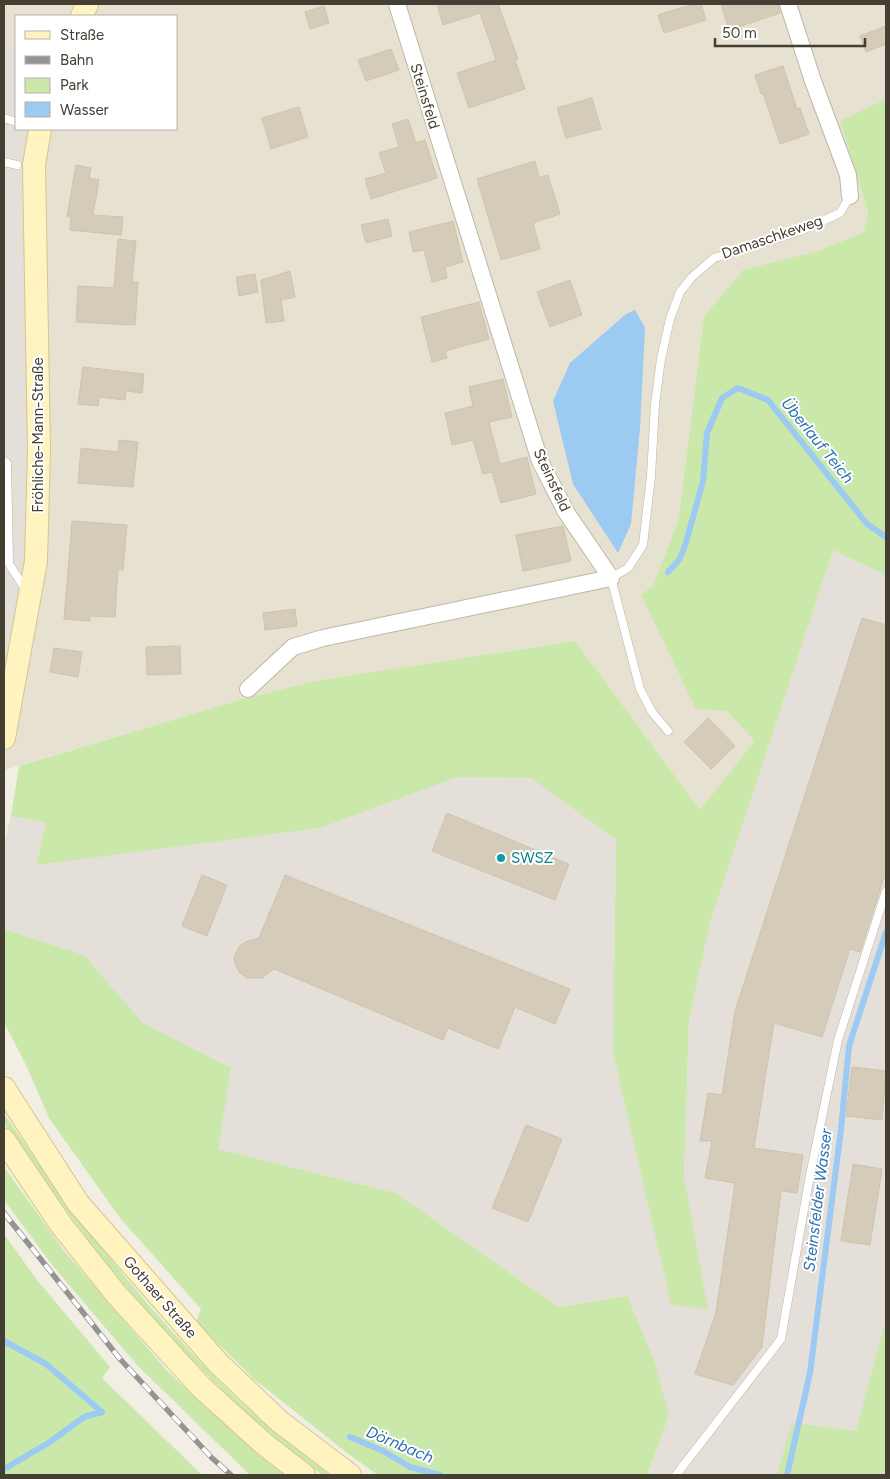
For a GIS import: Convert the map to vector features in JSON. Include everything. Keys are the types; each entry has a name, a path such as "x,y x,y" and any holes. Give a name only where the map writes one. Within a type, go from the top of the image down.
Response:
{"main road":[{"name":"Fröhliche-Mann-Straße","path":"4,738 36,561 39,500 34,165 38,130"},
{"name":"Gothaer Straße","path":"4,1088 78,1203 212,1356 280,1421 350,1475"},
{"path":"4,1140 62,1226 116,1294 201,1387 264,1444 304,1475"}],"street":[{"name":"Steinsfeld","path":"397,4 540,461 562,505 611,578"},
{"name":"Damaschkeweg","path":"788,4 848,175 850,196"},
{"path":"248,689 293,647 316,640 611,578"}],"lane":[{"path":"4,162 17,165"},
{"name":"Damaschkeweg","path":"611,578 628,568 643,545 655,404 660,368 670,319 680,292 714,258 800,231 840,213 850,196"},
{"path":"4,461 6,463 9,564 30,596"},
{"path":"611,578 640,690 652,712 668,730"},
{"path":"676,1475 781,1338 810,1175 838,1040 886,891"}],"shaded area":[{"path":"4,4 886,4 886,99 840,121 868,212 864,232 818,251 704,317 679,518 653,586 727,711 756,741 700,810 575,641 320,680 246,698 4,770 46,484 42,143 46,130 178,130 178,15 15,15 15,45 4,40"},
{"path":"4,40 15,45 15,130 46,130 42,143 46,484 4,767"},
{"path":"4,180 13,189 10,377 4,378"},
{"path":"833,549 886,575 886,1319 856,1431 777,1475 647,1475 669,1416 627,1296 558,1307 396,1193 217,1149 231,1068 143,1023 84,955 4,929 4,845 11,816 46,823 36,864 320,828 458,777 531,778 616,840 613,1053 671,1303 707,1310 684,1176 689,1020 710,923"}],"green space":[{"path":"886,99 886,575 833,550 710,923 689,1020 684,1176 708,1310 671,1304 613,1053 616,840 531,778 458,777 320,828 36,865 46,823 11,816 19,766 246,698 320,680 575,641 700,810 755,741 727,711 696,709 641,595 653,586 679,518 704,317 743,270 818,251 864,232 868,212 840,121"},
{"path":"4,929 84,955 143,1023 231,1068 218,1149 396,1193 558,1307 627,1296 655,1363 669,1416 647,1475 378,1475 347,1453 254,1379 196,1322 201,1309 120,1218 49,1118 27,1067 4,1022"},
{"path":"4,1114 87,1229 178,1338 245,1406 330,1475 322,1475 244,1410 195,1363 149,1314 95,1248 4,1124"},
{"path":"4,1167 65,1252 168,1372 257,1454 285,1475 250,1475 137,1365 53,1266 4,1200"},
{"path":"4,1234 37,1280 110,1367 102,1378 202,1475 4,1475"},
{"path":"886,1319 886,1475 777,1475 792,1423 856,1431"}],"water":[{"path":"635,310 645,328 640,428 631,524 618,553 573,484 553,401 570,363 626,314"}],"building":[{"path":"437,4 498,4 518,59 515,60 525,89 469,108 457,73 496,60 480,13 443,25"},
{"path":"694,4 701,4 706,20 664,33 658,15"},
{"path":"721,4 778,4 780,13 729,30"},
{"path":"324,6 329,23 310,29 305,12"},
{"path":"886,26 886,44 866,52 860,36"},
{"path":"391,49 399,70 366,81 358,60"},
{"path":"783,66 797,109 800,108 809,134 780,144 755,75"},
{"path":"592,98 601,129 566,138 557,108"},
{"path":"299,107 308,137 271,149 262,118"},
{"path":"408,119 416,143 425,140 437,178 371,199 365,179 386,173 379,153 399,147 392,124"},
{"path":"535,161 539,177 548,175 560,214 533,223 540,249 501,260 477,179"},
{"path":"76,165 91,168 89,178 99,180 93,215 123,217 121,235 70,230 71,217 67,216"},
{"path":"388,219 392,236 366,243 361,225"},
{"path":"453,221 463,262 445,267 447,278 432,282 424,250 413,252 409,232"},
{"path":"118,239 136,241 132,282 138,282 135,325 76,322 78,286 114,288"},
{"path":"290,271 295,297 281,300 284,321 266,323 261,280"},
{"path":"255,274 258,292 239,296 236,277"},
{"path":"570,280 582,315 550,327 537,292"},
{"path":"479,302 489,339 445,351 447,358 432,362 421,317"},
{"path":"83,367 144,374 142,393 126,391 125,400 99,397 98,406 78,404"},
{"path":"503,379 512,417 489,422 500,464 527,457 536,494 501,503 492,472 483,474 473,440 452,445 445,413 473,406 469,387"},
{"path":"119,440 138,442 133,487 78,483 81,448 118,452"},
{"path":"72,521 127,525 123,570 118,569 115,617 90,616 90,621 64,619"},
{"path":"563,526 571,561 523,571 516,535"},
{"path":"295,609 297,626 265,630 263,613"},
{"path":"862,618 886,625 886,871 860,952 850,949 822,1037 774,1023 754,1148 803,1155 797,1193 781,1191 762,1347 733,1385 695,1374 716,1312 735,1183 705,1178 712,1141 700,1141 708,1093 722,1095 735,1011"},
{"path":"180,646 181,674 147,675 146,647"},
{"path":"54,648 82,652 78,677 50,672"},
{"path":"708,718 735,746 711,769 684,742"},
{"name":"SWSZ","path":"447,813 569,864 555,900 432,851"},
{"path":"202,875 227,885 207,936 182,926"},
{"path":"285,875 570,989 555,1024 515,1007 498,1049 448,1028 443,1040 274,969 262,978 247,978 240,973 236,966 234,959 236,953 245,942 259,938"},
{"path":"852,1067 886,1071 882,1120 846,1116"},
{"path":"526,1125 562,1139 528,1222 492,1208"},
{"path":"853,1164 882,1169 870,1245 841,1241"}],"waterway":[{"name":"Überlauf Teich","path":"668,572 679,560 685,546 703,481 707,433 722,398 738,388 768,400 867,524 886,537"},
{"name":"Steinsfelder Wasser","path":"787,1475 810,1373 841,1129 849,1046 886,932"},
{"path":"4,1341 46,1364 102,1412"},
{"name":"Dörnbach","path":"4,1469 50,1442 84,1417 102,1412"},
{"name":"Dörnbach","path":"350,1437 383,1451 410,1467 440,1475"}],"railway":[{"path":"4,1213 120,1359 212,1458 231,1475"}],"place":[{"name":"SWSZ","path":"501,858"}]}
